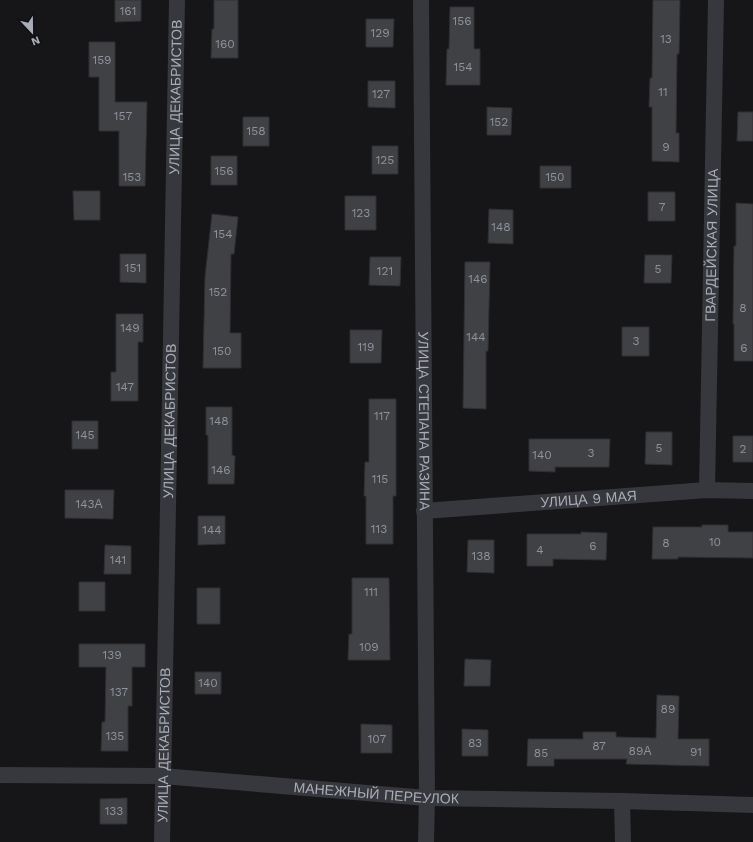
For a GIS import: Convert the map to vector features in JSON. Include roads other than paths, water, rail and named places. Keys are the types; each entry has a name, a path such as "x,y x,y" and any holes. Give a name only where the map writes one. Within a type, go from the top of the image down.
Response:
{"street":[{"name":"УЛИЦА ДЕКАБРИСТОВ","path":"162,842 177,0"},
{"name":"УЛИЦА СТЕПАНА РАЗИНА","path":"421,0 427,798 426,842"},
{"name":"ГВАРДЕЙСКАЯ УЛИЦА","path":"706,490 716,0"},
{"name":"УЛИЦА 9 МАЯ","path":"424,511 706,490 753,490"},
{"name":"МАНЕЖНЫЙ ПЕРЕУЛОК","path":"0,775 162,776 427,798 753,805"},
{"path":"622,801 623,842"}]}
